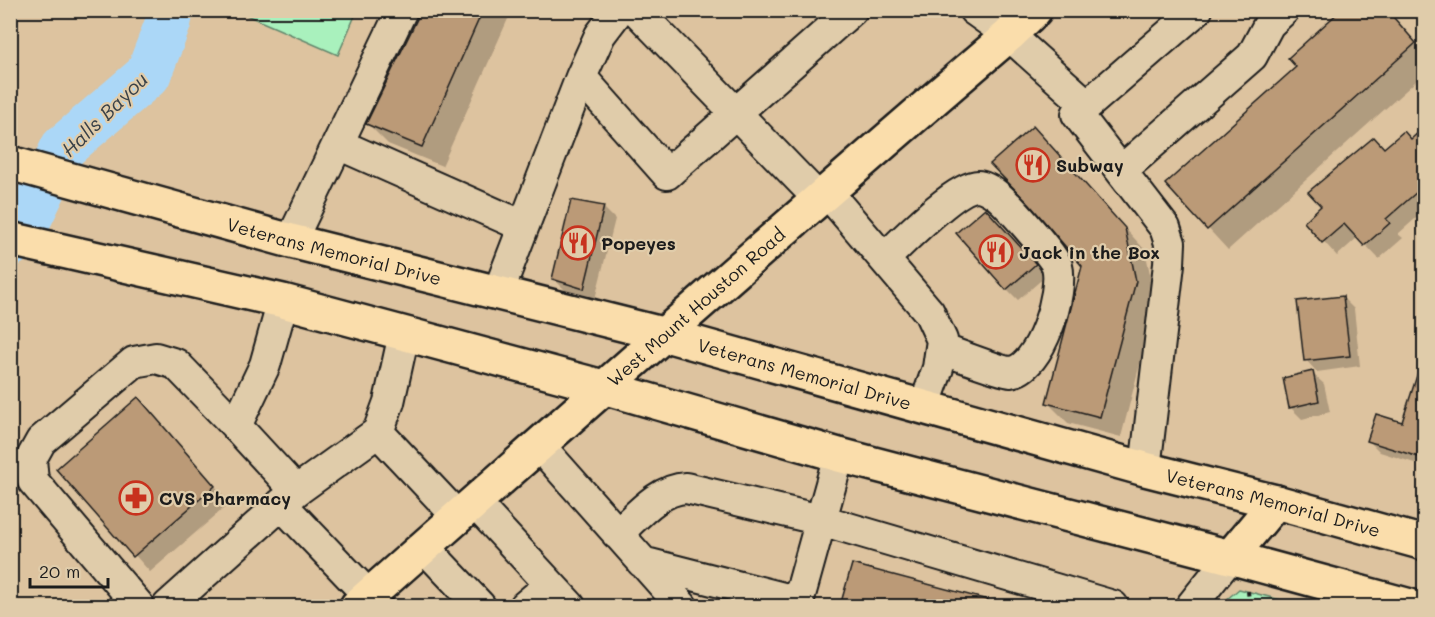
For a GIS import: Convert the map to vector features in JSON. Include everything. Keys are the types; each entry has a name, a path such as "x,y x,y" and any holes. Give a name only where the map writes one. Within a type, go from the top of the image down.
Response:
{"main road":[{"name":"West Mount Houston Road","path":"363,601 603,387 666,335 1035,10"},
{"name":"Veterans Memorial Drive","path":"10,164 291,241 666,335 1145,470 1276,502 1425,543"},
{"path":"10,239 283,301 603,387 838,454 1410,606"},
{"path":"1230,557 1276,502"}],"lane":[{"path":"291,241 402,10"},
{"path":"498,293 581,77 600,35 619,10"},
{"path":"636,10 737,113 823,195 884,259 929,312 942,340 938,368 924,407"},
{"path":"581,77 667,174 852,10"},
{"path":"974,10 1009,35 1087,105"},
{"path":"1145,470 1170,243 1165,228 1077,114 1197,10"},
{"path":"1121,171 1252,56 1270,15"},
{"path":"338,144 523,226"},
{"path":"884,259 944,205 968,189 979,186 996,194 1057,264 1059,284 1053,311 1037,351 1023,367 1010,372 941,349"},
{"path":"236,426 265,364 283,301"},
{"path":"168,606 289,498 378,432 389,402 404,334"},
{"path":"139,606 33,480 31,459 41,441 134,362 156,358 176,364 236,426 363,601"},
{"path":"378,432 550,585 570,606"},
{"path":"539,445 682,606"},
{"path":"642,562 798,604 838,454"},
{"path":"617,534 664,493 676,488 686,488 821,520 1113,606"},
{"path":"424,547 480,606"},
{"path":"1191,606 1230,557"},
{"path":"525,606 550,585"}],"green space":[{"path":"249,10 357,11 338,55 246,15"},
{"path":"1239,589 1303,606 1219,606"}],"building":[{"path":"419,10 483,10 422,147 366,124 418,17"},
{"path":"1341,10 1387,10 1416,43 1207,230 1165,184 1296,67 1288,58"},
{"path":"1033,126 1125,228 1136,281 1100,417 1046,403 1082,266 1030,205 990,164"},
{"path":"1425,127 1425,185 1386,219 1390,223 1364,246 1344,224 1322,243 1304,222 1321,206 1308,192 1374,137 1384,148 1404,131 1411,139"},
{"name":"Popeyes","path":"571,200 604,206 584,289 552,279"},
{"name":"Jack in the Box","path":"985,208 1036,264 1006,290 956,233"},
{"path":"1343,296 1350,356 1304,361 1297,301"},
{"path":"1420,366 1425,367 1425,459 1367,441 1376,414 1402,422"},
{"path":"1313,371 1319,401 1289,408 1283,378"},
{"name":"CVS Pharmacy","path":"138,397 215,486 133,557 56,469"},
{"path":"852,564 988,600 987,606 840,606"}],"waterway":[{"name":"Halls Bayou","path":"10,244 24,229 63,148 148,75 171,10"}],"place":[{"name":"Subway","path":"1033,165"},
{"name":"Popeyes","path":"578,243"},
{"name":"Jack in the Box","path":"996,252"},
{"name":"CVS Pharmacy","path":"136,498"}]}
